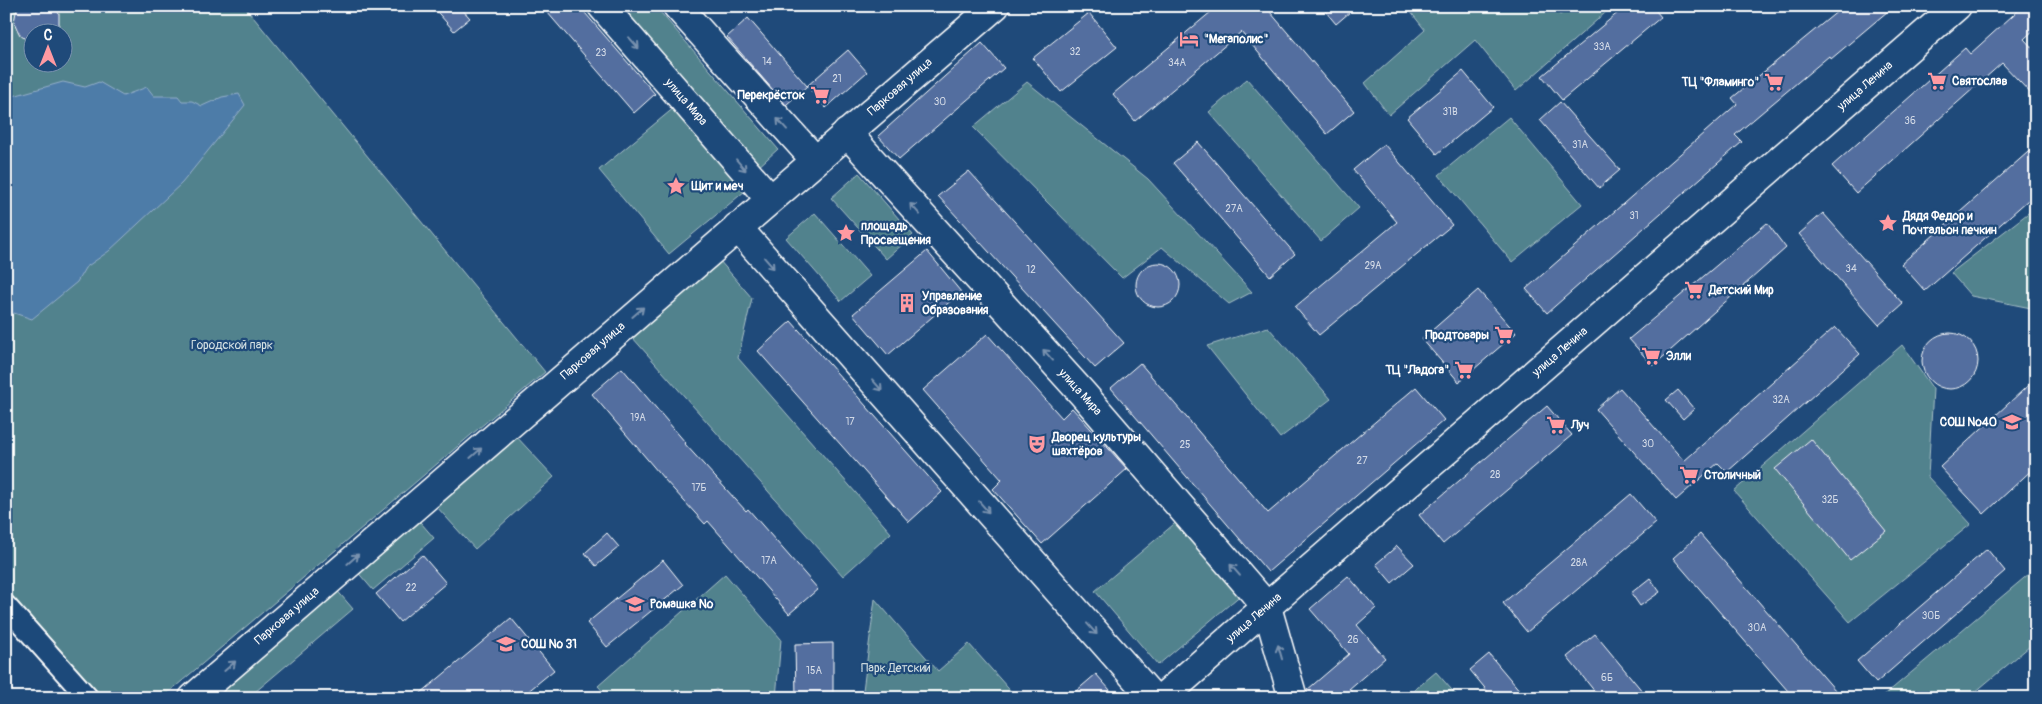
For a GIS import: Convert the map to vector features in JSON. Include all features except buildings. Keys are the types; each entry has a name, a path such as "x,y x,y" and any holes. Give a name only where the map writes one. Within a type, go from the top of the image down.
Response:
{"main road":[{"name":"улица Мира","path":"602,6 770,199"},
{"path":"677,6 815,160"},
{"name":"Парковая улица","path":"193,698 994,6"},
{"name":"улица Ленина","path":"1162,698 1957,6"},
{"name":"улица Мира","path":"847,132 1083,394 1267,607 1293,698"},
{"path":"737,227 1153,698"}],"street":[{"path":"6,606 88,698"}],"green space":[{"name":"Городской парк","path":"6,6 244,6 545,372 162,698 102,698 6,590"},
{"path":"615,6 655,6 778,149 756,169"},
{"path":"1406,6 1552,6 1560,15 1571,6 1613,6 1516,91 1475,40 1389,115 1365,83 1425,30"},
{"path":"1247,79 1359,208 1321,241 1209,112"},
{"path":"1027,82 1148,179 1252,292 1229,304 1162,247 1122,278 973,127"},
{"path":"675,107 745,191 669,254 599,170"},
{"path":"1509,117 1582,204 1512,262 1439,175"},
{"path":"859,173 913,235 886,259 831,198"},
{"path":"2036,207 2036,309 1971,296 1951,273"},
{"path":"815,213 870,276 841,301 786,238"},
{"path":"719,260 752,298 738,358 891,533 843,576 632,337"},
{"path":"1268,327 1331,399 1280,438 1207,346"},
{"path":"1902,345 1933,389 1928,477 1971,524 1850,622 1734,491"},
{"path":"515,435 554,477 475,549 436,506"},
{"path":"415,516 434,538 373,590 355,569"},
{"path":"1180,519 1243,593 1158,665 1095,591"},
{"path":"2036,568 2036,641 1968,698 1881,698"},
{"path":"725,574 781,639 776,698 726,698 716,689 705,698 609,698 598,686"},
{"path":"335,588 353,609 248,698 206,698"},
{"name":"Парк Детский","path":"875,599 938,671 969,644 1015,696 1013,698 862,698"},
{"path":"1436,672 1459,698 1414,698 1411,693"}],"water":[{"path":"63,82 85,87 99,82 123,96 147,87 154,96 178,96 182,101 192,101 202,106 222,97 239,94 245,105 182,183 109,251 85,268 77,282 32,319 14,313 6,318 6,98"}],"place":[{"name":"\"Мегаполис\"","path":"1189,39"},
{"name":"Святослав","path":"1937,81"},
{"name":"ТЦ \"Фламинго\"","path":"1774,82"},
{"name":"Перекрёсток","path":"820,95"},
{"name":"Щит и меч","path":"676,186"},
{"name":"Дядя Федор и Почтальон печкин","path":"1888,223"},
{"name":"площадь Просвещения","path":"846,233"},
{"name":"Детский Мир","path":"1694,290"},
{"name":"Управление Образования","path":"907,303"},
{"name":"Продтовары","path":"1504,335"},
{"name":"Элли","path":"1651,356"},
{"name":"ТЦ \"Ладога\"","path":"1464,370"},
{"name":"СОШ №40","path":"2012,422"},
{"name":"Луч","path":"1556,425"},
{"name":"Дворец культуры шахтёров","path":"1037,444"},
{"name":"Столичный","path":"1689,475"},
{"name":"Ромашка №","path":"635,604"},
{"name":"СОШ № 31","path":"506,644"}]}
